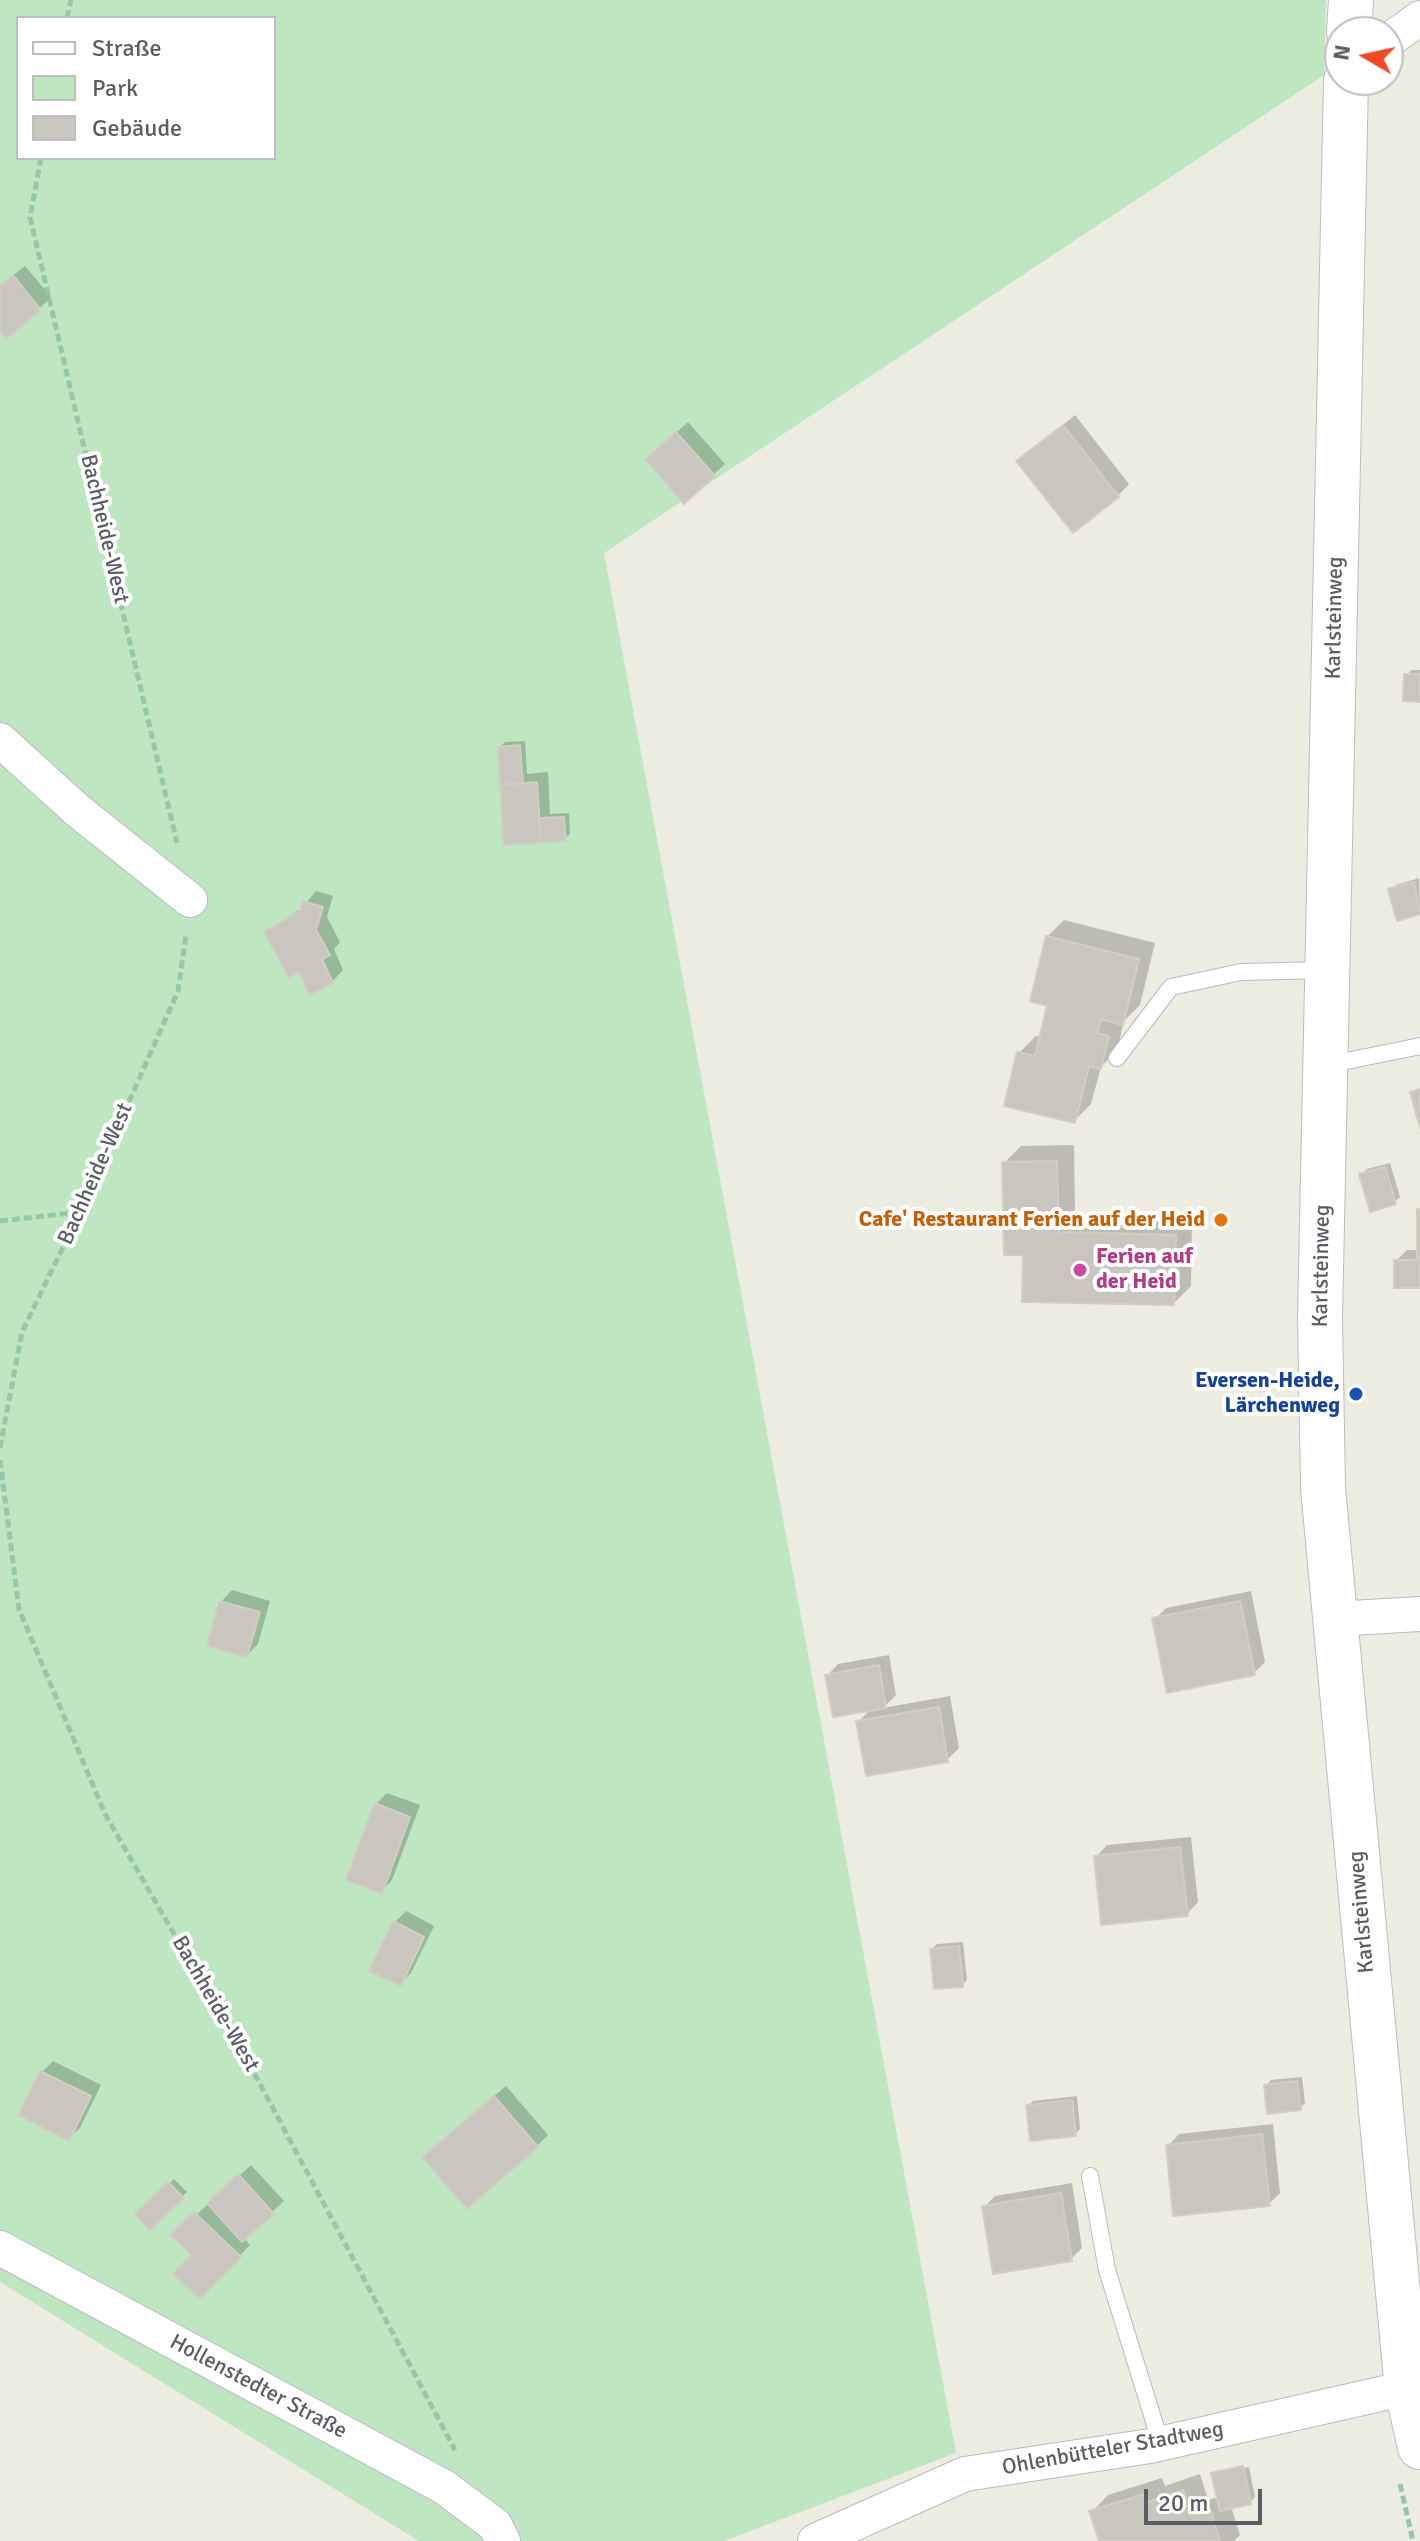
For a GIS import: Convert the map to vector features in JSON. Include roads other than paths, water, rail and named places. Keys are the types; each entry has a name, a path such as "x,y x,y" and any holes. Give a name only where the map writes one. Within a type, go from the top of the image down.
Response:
{"street":[{"name":"Karlsteinweg","path":"1346,96 1327,970 1321,1397 1323,1488 1420,2447"},
{"path":"0,740 77,810 190,900"},
{"path":"1334,1619 1420,1614"},
{"name":"Hollenstedter Straße","path":"0,2248 444,2487 495,2525 503,2541"},
{"name":"Ohlenbütteler Stadtweg","path":"815,2541 965,2474 1161,2444 1414,2387"}],"lane":[{"path":"1117,1058 1171,987 1241,972 1327,970"},
{"path":"1326,1065 1420,1046"},
{"path":"1090,2176 1107,2270 1161,2444"}],"place":[{"name":"Cafe' Restaurant Ferien auf der Heid","path":"1221,1220"},
{"name":"Ferien auf der Heid","path":"1080,1270"},
{"name":"Eversen-Heide, Lärchenweg","path":"1356,1394"}]}
